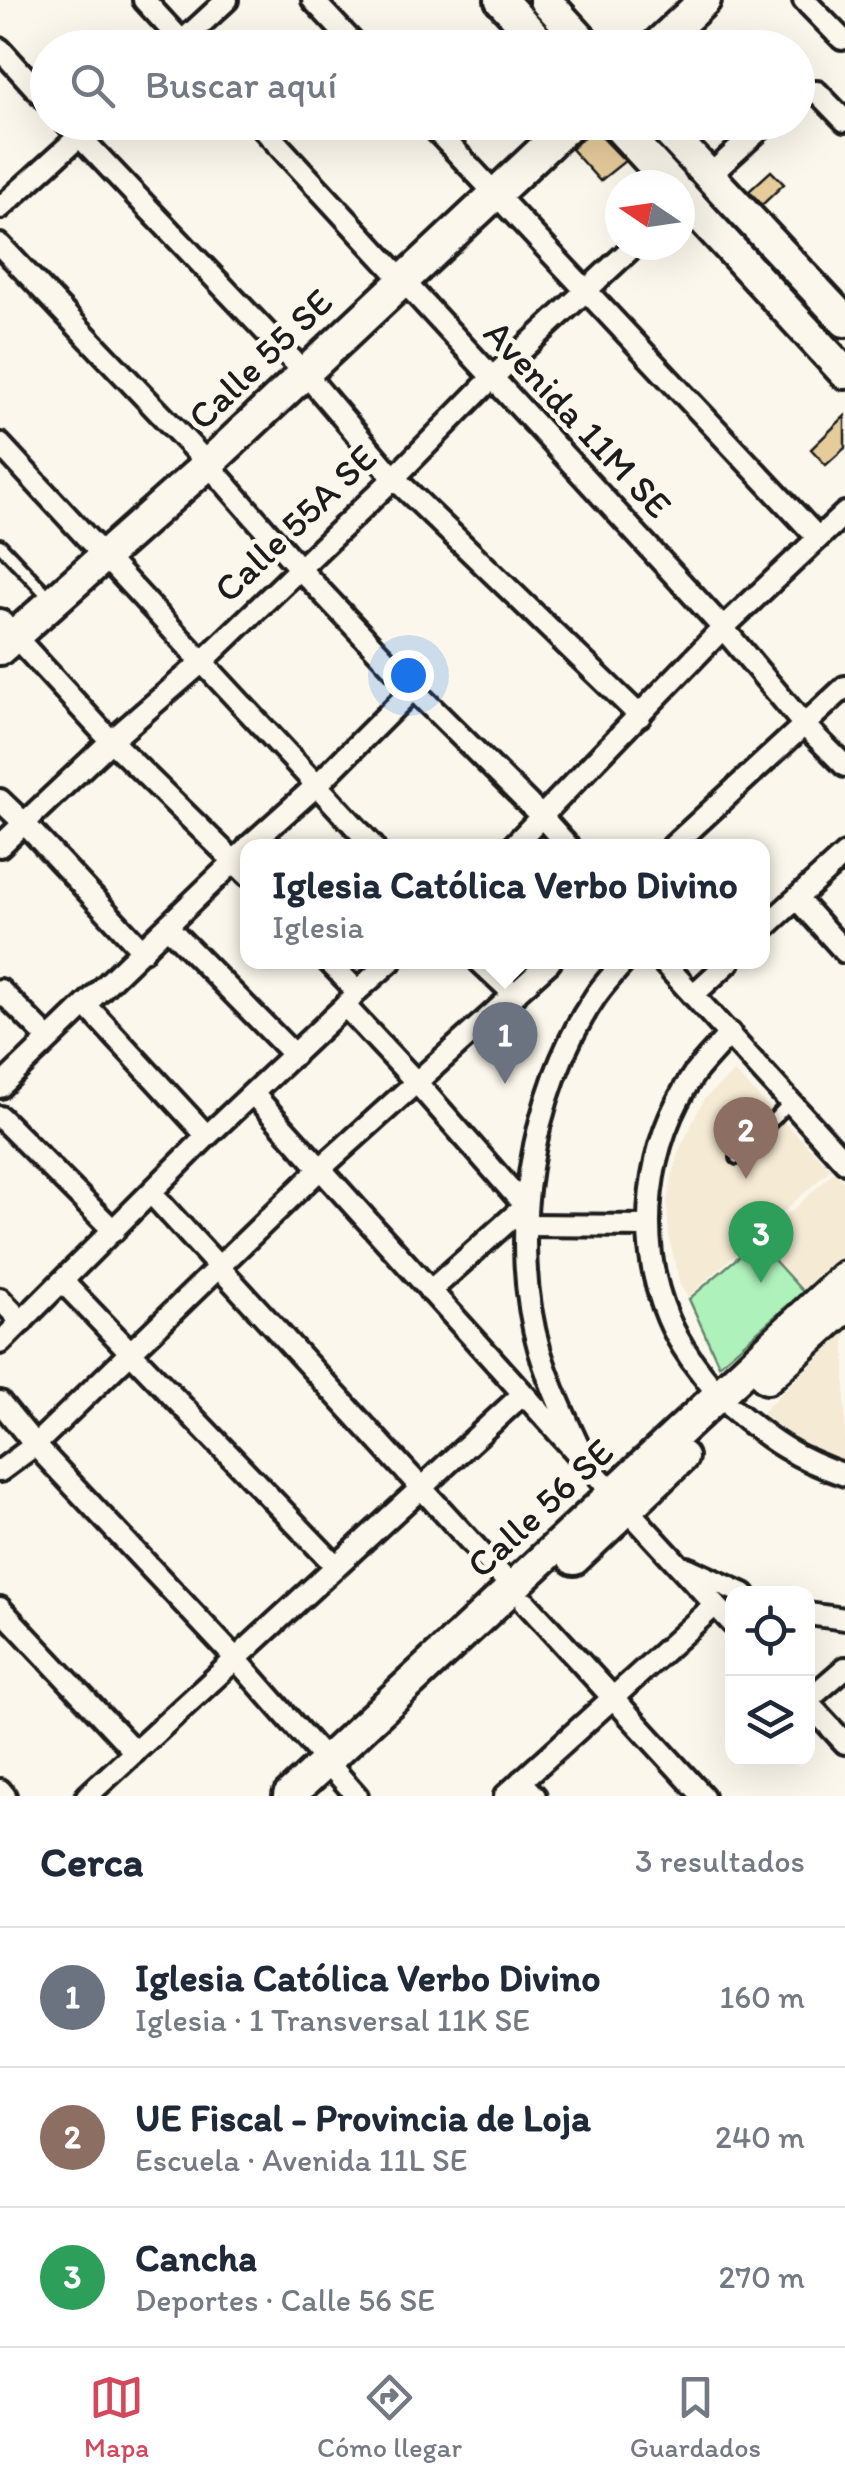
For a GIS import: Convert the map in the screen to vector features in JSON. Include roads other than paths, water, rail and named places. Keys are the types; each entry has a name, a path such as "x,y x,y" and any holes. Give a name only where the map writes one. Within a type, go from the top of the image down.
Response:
{"main road":[{"path":"501,0 528,30"},
{"path":"545,0 573,30"},
{"path":"673,30 705,0"},
{"name":"Calle 55 SE","path":"5,635 54,602 208,464 553,140"},
{"path":"630,140 657,170"},
{"path":"676,140 845,321"},
{"path":"695,212 845,373"},
{"name":"Calle 56 SE","path":"289,1796 336,1783 520,1596 726,1402 845,1277"},
{"name":"Calle 56 SE","path":"726,1402 845,1307"}],"street":[{"path":"144,0 169,30"},
{"path":"197,30 227,0"},
{"path":"313,0 341,30"},
{"path":"804,0 842,39"},
{"path":"0,49 30,82"},
{"path":"815,92 845,122"},
{"path":"0,208 67,140"},
{"path":"92,140 304,372 394,478 640,716"},
{"name":"Avenida 11M SE","path":"274,140 723,628 804,726 845,766"},
{"path":"445,140 818,538"},
{"path":"709,176 748,140"},
{"path":"0,245 208,464 413,689 562,839"},
{"name":"Calle 55A SE","path":"0,846 201,663 492,378 619,260"},
{"path":"0,444 367,839"},
{"path":"520,839 723,628 845,512"},
{"path":"5,635 111,741 240,854"},
{"path":"681,839 845,687"},
{"path":"262,839 413,689"},
{"path":"0,800 144,951"},
{"path":"770,923 845,854"},
{"path":"0,1087 240,861"},
{"path":"797,899 845,952"},
{"path":"168,927 294,1055"},
{"path":"333,969 417,1084 525,1215"},
{"path":"0,1344 382,969"},
{"path":"487,969 514,995"},
{"path":"0,1471 35,1445 321,1168 542,969"},
{"path":"587,1465 560,1408 539,1348 528,1287 525,1215 536,1133 560,1062 594,998 618,969"},
{"path":"669,969 845,1162"},
{"path":"692,994 720,969"},
{"path":"0,990 49,1040"},
{"path":"86,1006 208,1136"},
{"path":"730,1034 694,1074 668,1121 653,1172 648,1226 654,1273 668,1318 690,1359 726,1402 768,1439 808,1462 845,1475"},
{"path":"254,1095 725,1616"},
{"path":"0,1117 114,1232"},
{"path":"151,1192 703,1796"},
{"path":"430,1291 525,1215 648,1226"},
{"path":"63,1282 336,1566"},
{"path":"0,1299 22,1322"},
{"path":"87,1796 523,1394"},
{"path":"0,1402 35,1445 236,1658 336,1783"},
{"path":"676,1564 726,1586"},
{"path":"505,1796 528,1788 613,1698 715,1604"},
{"path":"0,1608 135,1752"},
{"path":"815,1615 845,1619"},
{"path":"815,1695 845,1668"},
{"path":"815,1709 845,1743"},
{"path":"0,1790 5,1796"}],"lane":[{"path":"0,545 54,602"},
{"path":"737,1158 790,1102"}],"place":[{"name":"Iglesia Católica Verbo Divino","path":"505,1084"},
{"name":"UE Fiscal - Provincia de Loja","path":"746,1179"},
{"name":"Cancha","path":"761,1283"}]}
